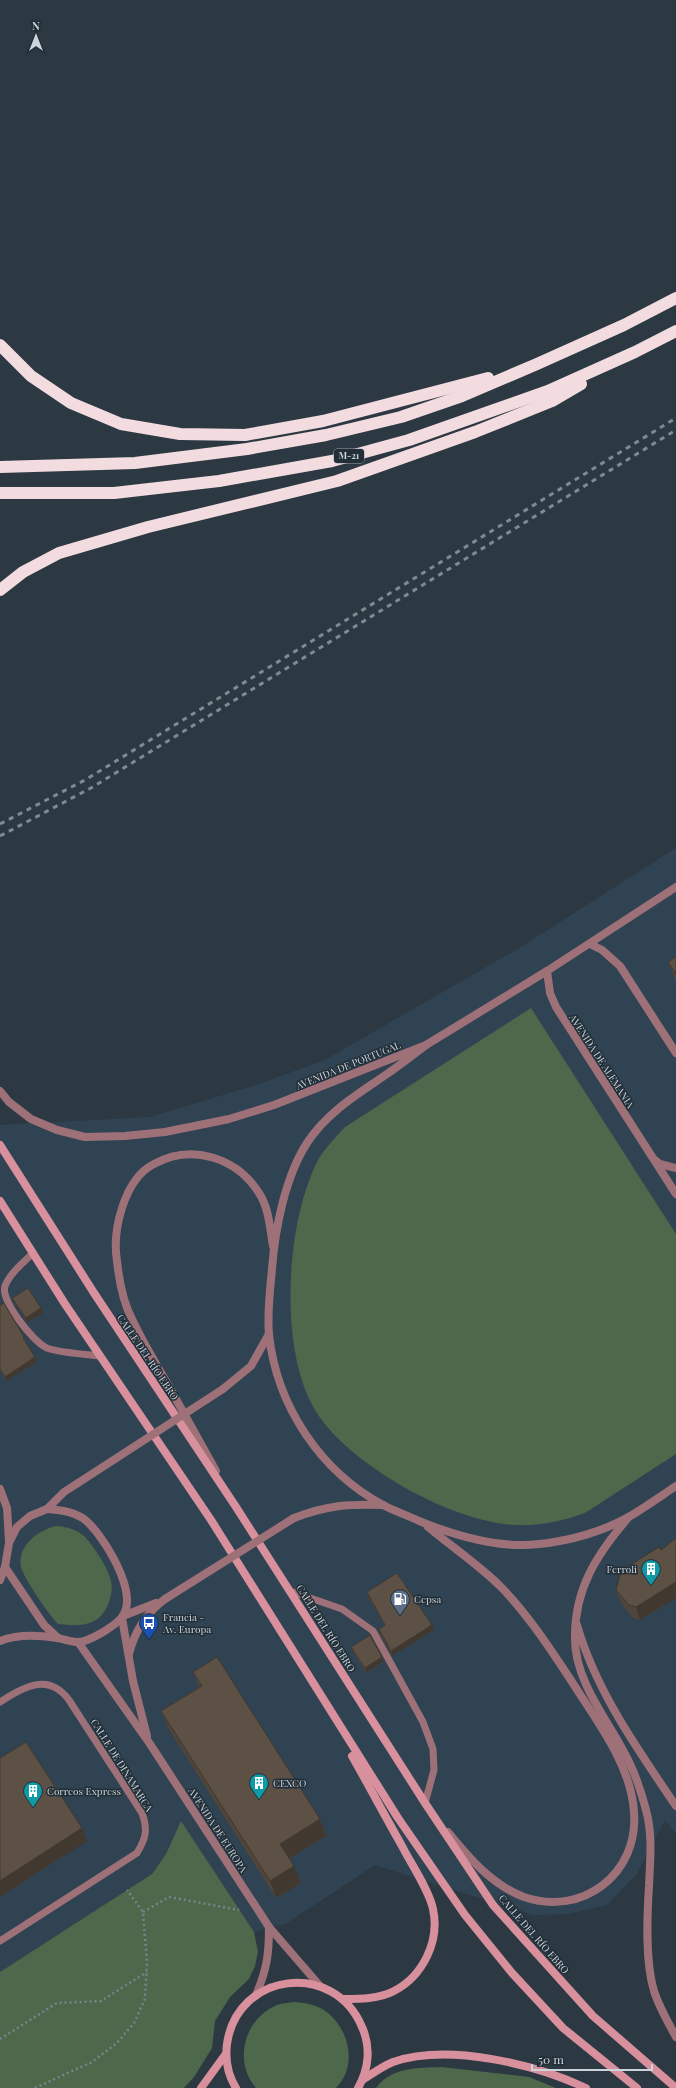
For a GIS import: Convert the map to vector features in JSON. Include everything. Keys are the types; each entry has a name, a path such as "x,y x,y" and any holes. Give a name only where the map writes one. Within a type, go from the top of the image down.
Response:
{"highway":[{"path":"0,467 135,463 247,449 326,435 401,417 462,396 537,364 624,325 676,298"},
{"name":"M-21","path":"0,493 114,493 220,481 332,461 409,440 548,391 635,352 676,331"},
{"path":"0,345 31,376 71,403 121,424 180,434 245,435 323,421 537,364"},
{"path":"0,590 23,572 59,553 148,527 337,481 414,455 552,401 635,352"},
{"path":"0,458 70,464"}],"main road":[{"name":"CALLE DEL RÍO EBRO","path":"0,1145 94,1293 236,1507 425,1803 493,1905 594,2016 676,2088"},
{"path":"0,1200 32,1253 211,1520 398,1818 465,1915 512,1973 563,2028 637,2088"},
{"path":"318,1692 419,1876 433,1909 433,1934 431,1949 417,1972 406,1984 393,1992 371,1998 343,1999"},
{"path":"236,2088 230,2078 225,2055 229,2032 239,2011 256,1995 276,1985 298,1982 320,1986 343,1999 358,2016 366,2036 368,2057 364,2079 358,2088"},
{"path":"201,2088 225,2055"},
{"path":"364,2079 393,2062 423,2056 453,2056 484,2058 520,2065 557,2075 586,2088"}],"street":[{"name":"AVENIDA DE PORTUGAL","path":"0,1091 9,1102 32,1119 56,1130 85,1137 125,1136 165,1132 230,1119 274,1105 426,1045 590,944 676,887"},
{"path":"590,944 602,950 620,966 676,1053"},
{"name":"AVENIDA DE ALEMANIA","path":"547,971 550,993 556,1007 676,1194"},
{"path":"426,1045 387,1074 354,1095 318,1128 307,1143 292,1176 274,1250 268,1303 269,1334 279,1384 292,1414 310,1441 331,1466 356,1488 383,1505 447,1533 480,1540 517,1545 537,1545 580,1536 630,1516 676,1486"},
{"path":"236,1507 131,1318 120,1282 116,1260 115,1243 117,1227 123,1205 130,1191 139,1178 153,1164 171,1157 192,1154 199,1155 226,1162 250,1180 260,1194 266,1210 274,1250"},
{"path":"652,1158 660,1164 676,1168"},
{"path":"9,1544 17,1527 30,1516 47,1509 64,1492 223,1389 251,1366 269,1334"},
{"path":"0,1490 0,1508"},
{"path":"0,1490 7,1508 9,1544 5,1567 0,1580"},
{"path":"128,1658 134,1638 151,1610 165,1599 294,1518 319,1508 344,1504 383,1505"},
{"path":"47,1509 61,1510 78,1514 93,1526 118,1564 122,1576 127,1603 122,1617"},
{"path":"630,1516 603,1548 588,1574 576,1618 574,1640 579,1663 591,1692 626,1754 638,1782 647,1812 650,1846 647,1909 648,1950 654,1990 676,2037"},
{"path":"419,1521 500,1586 524,1612 552,1652 618,1756 632,1795 634,1829 624,1861 611,1879 592,1894 568,1901 545,1902 524,1896 504,1887 479,1868 425,1803"},
{"path":"5,1567 44,1625 58,1638"},
{"path":"0,1641 26,1636 58,1638 78,1642 95,1636 122,1617 165,1599"},
{"name":"AVENIDA DE EUROPA","path":"122,1617 128,1658 140,1714 150,1744"},
{"path":"576,1618 584,1647 621,1722 676,1806"},
{"name":"AVENIDA DE EUROPA","path":"78,1642 150,1744 269,1927 320,1986"},
{"path":"256,1995 268,1961 270,1947 269,1927"}],"lane":[{"path":"32,1253 13,1273 4,1287 5,1300 28,1332 45,1348 100,1356"},
{"path":"290,1591 342,1609 373,1632 423,1722 433,1749 434,1770 425,1803"},
{"name":"CALLE DE DINAMARCA","path":"0,1702 31,1685 44,1684 61,1691 69,1700 142,1813 147,1827 145,1841 137,1853 0,1941"}],"path":[{"path":"35,2088 92,2062 117,2043 134,2023 145,1999 147,1972 143,1912 127,1890"},
{"path":"143,1912 169,1897 239,1910"},
{"path":"0,2039 57,2003 101,2001 147,1972"}],"shaded area":[{"path":"676,848 676,1834 665,1820 636,1875 607,1905 568,1914 533,1915 375,1865 287,1923 254,1932 181,1822 166,1854 152,1874 0,1972 0,1125 150,1117 256,1085 325,1060 521,947"}],"green space":[{"path":"531,1008 676,1234 676,1454 585,1513 534,1525 516,1525 491,1522 463,1514 433,1502 376,1470 351,1450 330,1430 315,1410 303,1384 295,1354 291,1320 291,1285 293,1250 299,1216 307,1186 318,1160 324,1151 345,1127"},
{"path":"58,1526 72,1529 84,1536 100,1557 110,1576 112,1586 106,1609 99,1618 90,1623 76,1625 58,1624 38,1598 22,1570 20,1562 22,1554 30,1540 43,1531"},
{"path":"181,1821 254,1932 258,1952 255,1966 249,1979 230,1997 215,2021 212,2048 194,2077 184,2088 0,2088 0,1972 152,1874 166,1854"},
{"path":"295,2002 312,2005 324,2010 335,2020 346,2038 349,2059 347,2069 343,2079 336,2088 256,2088 249,2077 245,2066 244,2054 250,2030 266,2011 279,2004"},
{"path":"441,2067 529,2077 556,2088 376,2088 382,2081 397,2072"}],"building":[{"path":"676,957 676,974 668,962"},
{"path":"28,1288 41,1308 26,1318 12,1298"},
{"path":"4,1303 35,1357 5,1377 0,1369 0,1305"},
{"path":"676,1538 676,1582 636,1607 629,1605 616,1590 620,1575 627,1567 659,1547 661,1550"},
{"path":"397,1573 432,1625 391,1651 379,1629 385,1625 367,1592"},
{"path":"370,1635 382,1657 365,1668 351,1647"},
{"name":"CEXCO","path":"217,1657 320,1819 280,1844 294,1866 270,1881 161,1711 202,1686 193,1672"},
{"name":"Correos Express","path":"26,1742 82,1828 0,1881 0,1758"}],"railway":[{"path":"0,824 85,780 676,418"},
{"path":"0,836 91,788 676,430"}],"place":[{"name":"Ferroli","path":"651,1586"},
{"name":"Cepsa","path":"400,1616"},
{"name":"Francia - Av. Europa","path":"149,1640"},
{"name":"CEXCO","path":"259,1800"},
{"name":"Correos Express","path":"33,1808"}]}
